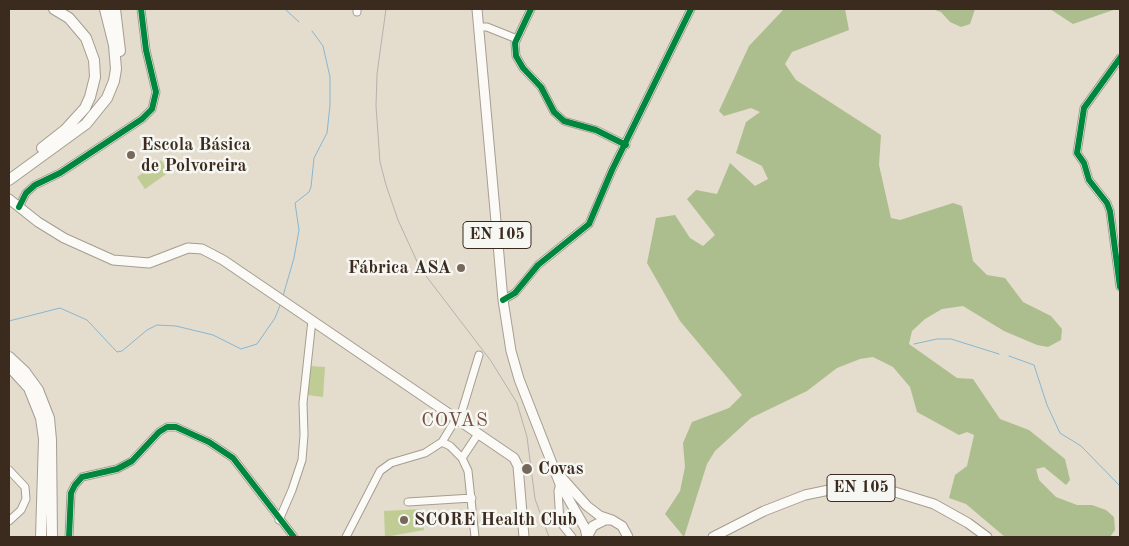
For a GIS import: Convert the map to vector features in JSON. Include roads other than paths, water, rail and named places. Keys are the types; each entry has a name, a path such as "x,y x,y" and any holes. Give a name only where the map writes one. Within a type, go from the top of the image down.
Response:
{"highway":[{"path":"32,156 77,119 90,97 95,77 94,60 86,38 69,18 54,9"},
{"path":"9,173 85,118 97,105 106,89 110,61 99,9"},
{"path":"9,180 74,133 102,106 114,81 114,45 105,9"},
{"path":"74,133 88,126 101,113 114,93 118,82 120,43 115,9"},
{"path":"9,357 25,372 38,390 49,418 52,537"},
{"path":"9,366 29,388 42,418 44,439 41,537"}],"main road":[{"name":"EN 105","path":"477,9 503,300 515,366 560,484 585,528 587,537"},
{"path":"9,199 64,238 113,260 149,263 188,248 202,249 223,260 514,458 518,466 524,537"},
{"name":"EN 105","path":"548,455 563,480 578,498 600,516 612,520 627,534 635,537"},
{"name":"EN 105","path":"713,537 764,511 805,495 829,490 864,488 895,492 934,504 968,522 987,537"},
{"name":"EN 105","path":"587,537 589,531 599,522 612,520"},
{"name":"EN 105","path":"705,537 730,528"}],"street":[{"path":"19,207 26,193 36,185 60,173 142,118 152,109 156,92 146,50 141,9"},
{"path":"531,9 517,39 515,48 518,61 541,87 557,116 564,121 596,130 626,145"},
{"path":"503,300 515,293 530,273 549,255 589,224 612,170 626,145 691,9"},
{"path":"479,27 487,27 517,39"},
{"path":"1120,58 1084,108 1077,153 1084,163 1088,180 1107,203 1110,211 1120,287"},
{"path":"279,520 302,460 304,435 303,403 312,320"},
{"path":"347,537 380,471 391,463 425,453 442,442 458,420 479,356"},
{"path":"69,537 71,494 75,485 82,477 117,468 132,461 159,432 167,427 176,426 209,442 233,458 294,537"},
{"path":"462,458 478,434"},
{"path":"442,442 450,446 462,458 470,480 475,537"},
{"path":"9,470 25,487 26,499 21,510 9,521"},
{"path":"560,484 558,491 560,522 572,537"},
{"path":"408,502 472,498"}],"waterway":[{"path":"285,9 299,22"},
{"path":"283,296 294,258 299,230 295,203 309,192 314,158 327,133 330,77 323,46 312,31"},
{"path":"9,321 60,308 87,320 117,352 122,351 147,330 157,325 176,326 213,335 241,349 257,344 275,318 281,303"},
{"path":"914,344 937,339 951,339 999,354"},
{"path":"1009,356 1034,365 1047,405 1060,433 1081,446 1120,486"}],"railway":[{"path":"386,9 377,74 376,106 380,162 386,185 398,220 420,268 491,361 517,403 527,437 535,499 549,537"}],"place":[{"name":"Escola Básica de Polvoreira","path":"131,155"},
{"name":"Fábrica ASA","path":"461,268"},
{"name":"Covas","path":"527,469"},
{"name":"SCORE Health Club","path":"404,520"}],"district":[{"name":"COVAS","path":"455,421"}]}
